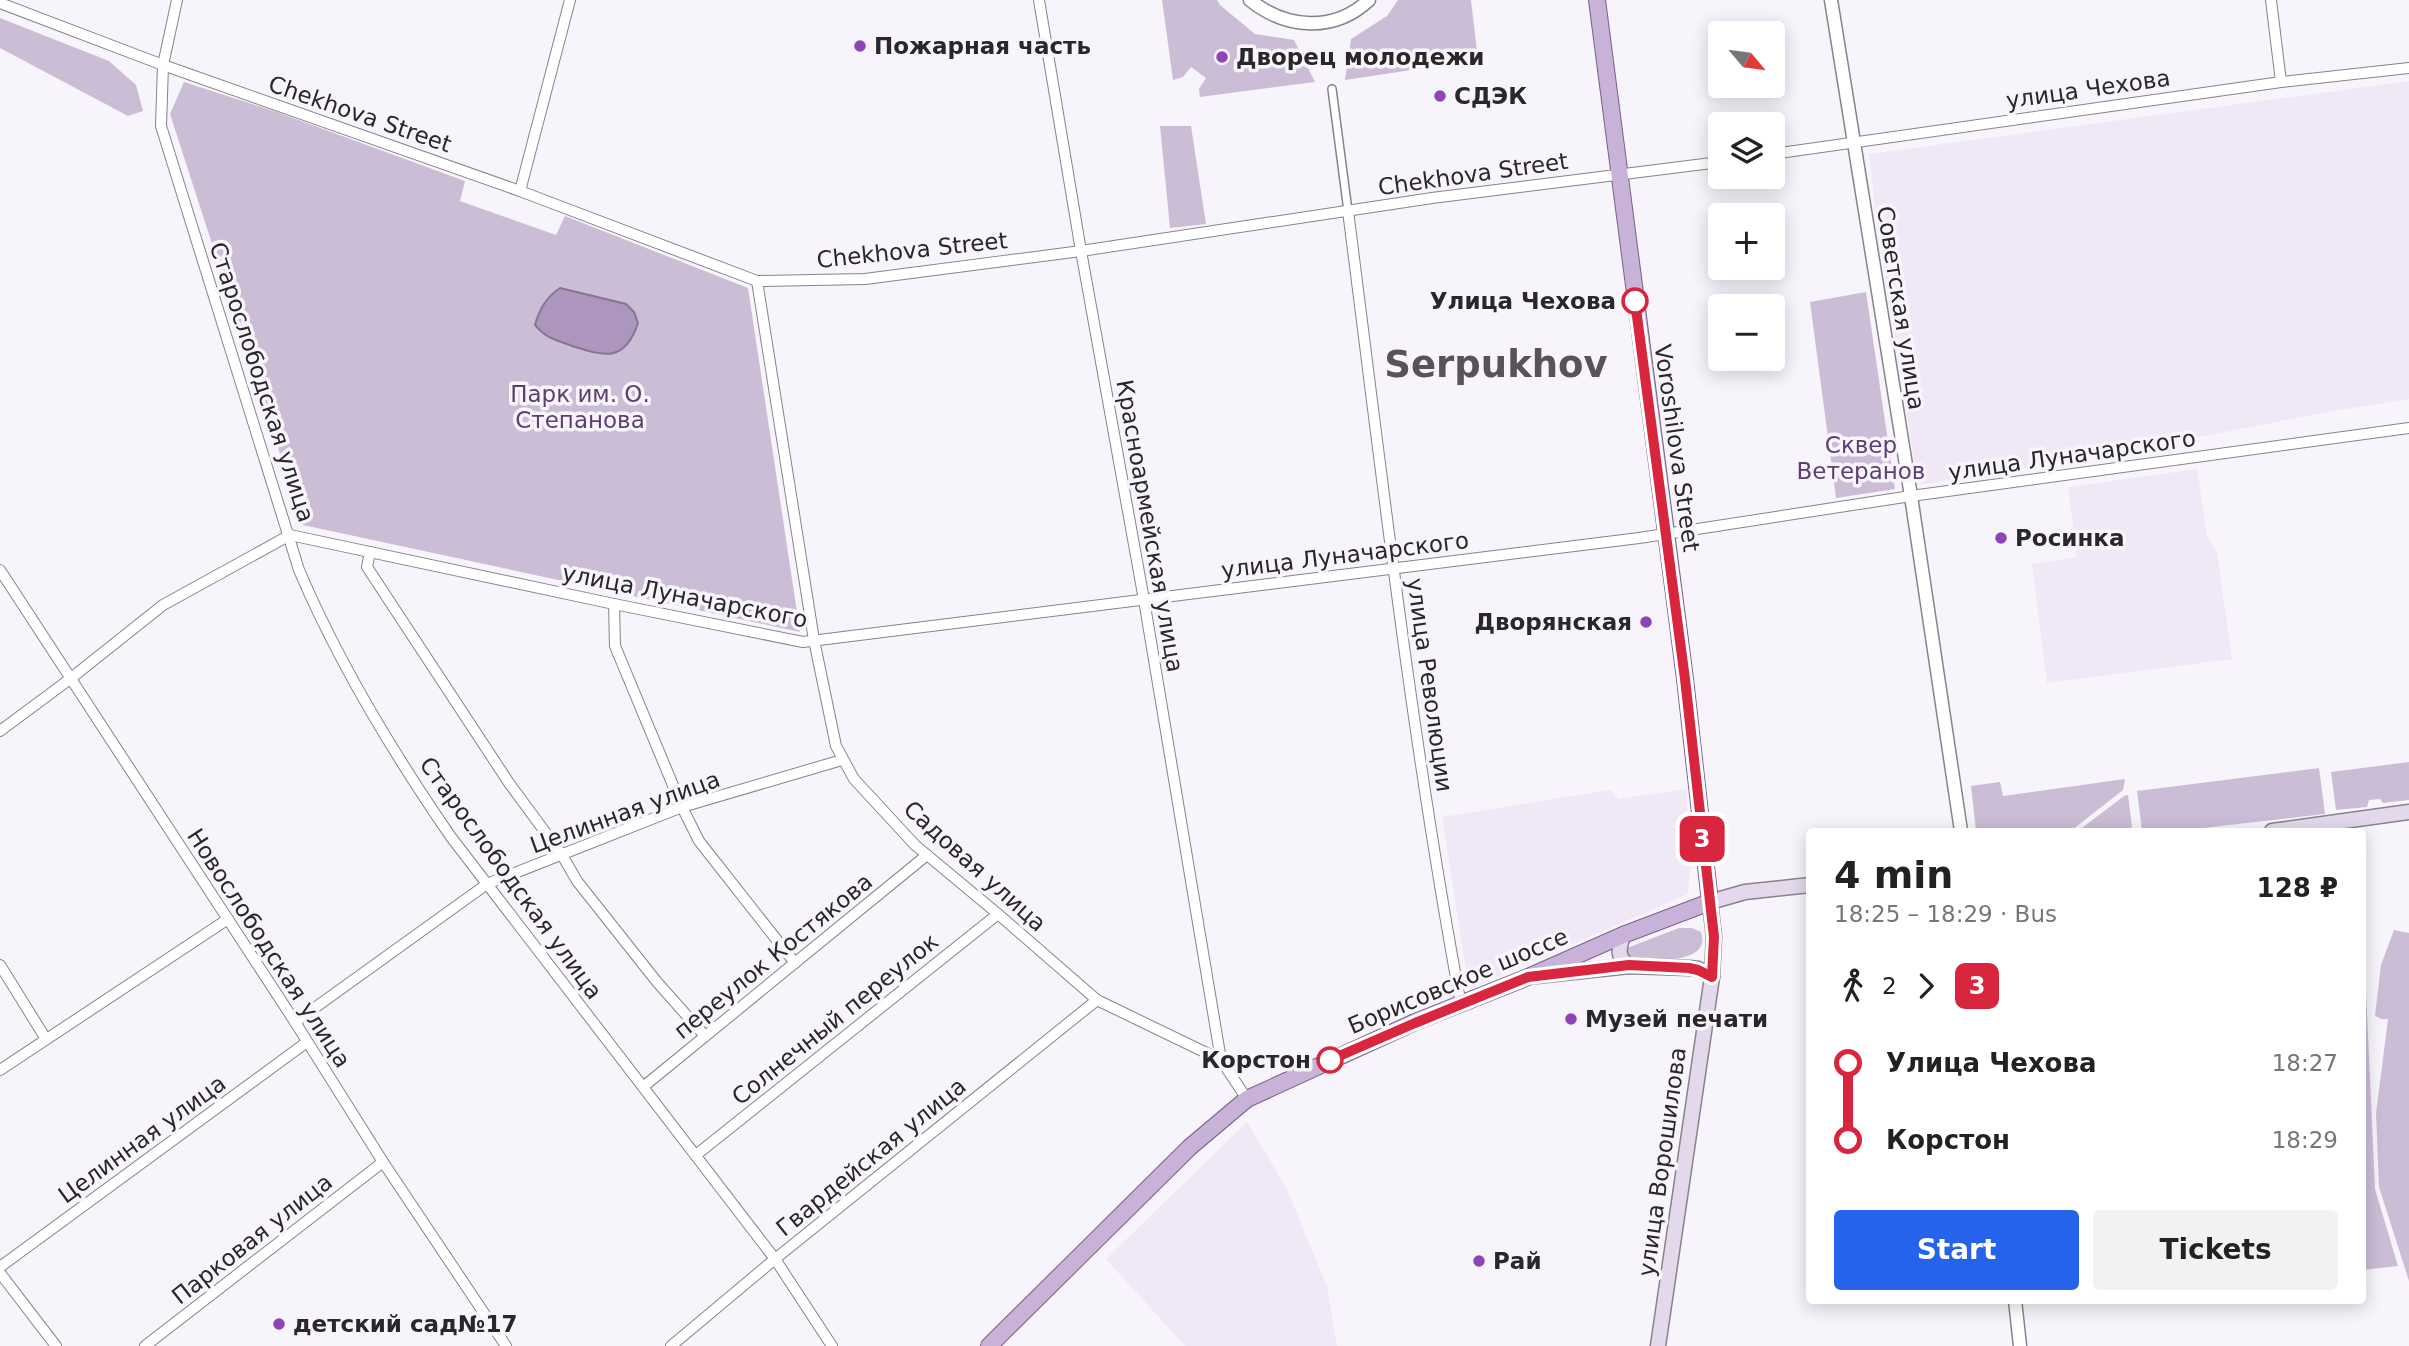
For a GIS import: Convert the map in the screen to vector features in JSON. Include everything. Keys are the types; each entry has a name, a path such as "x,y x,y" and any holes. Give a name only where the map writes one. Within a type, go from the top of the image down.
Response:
{"main road":[{"name":"Voroshilova Street","path":"1597,0 1710,902"},
{"path":"2294,828 2409,812"},
{"path":"1710,902 1745,892 1806,884"},
{"name":"Борисовское шоссе","path":"989,1346 1189,1147 1247,1099 1366,1044 1623,935 1710,902"},
{"name":"улица Ворошилова","path":"1658,1346 1712,977 1714,937 1710,902"},
{"path":"1623,935 1619,954 1621,960 1629,965"},
{"path":"1528,977 1629,965 1689,968 1712,977"}],"street":[{"name":"Старослободская улица","path":"177,0 163,65 161,126 299,570 323,625 413,781 487,884 775,1259 832,1346"},
{"path":"520,191 570,0"},
{"name":"Красноармейская улица","path":"1039,0 1144,600 1220,1060"},
{"path":"1250,0 1279,18 1304,24 1340,19 1370,0"},
{"name":"Советская улица","path":"1830,0 1911,496 1961,828"},
{"path":"2271,0 2281,82"},
{"name":"Chekhova Street","path":"0,4 163,65 520,191 757,281 865,279 1619,174"},
{"name":"улица Чехова","path":"1785,152 2281,82 2409,68"},
{"name":"улица Революции","path":"1332,89 1393,568 1438,871 1461,1005"},
{"path":"1619,174 1708,163"},
{"name":"Садовая улица","path":"757,281 814,640 836,746 842,760 854,779 915,845 1097,1000 1220,1060 1247,1099"},
{"name":"улица Луначарского","path":"290,535 803,642 1666,534 1911,496 2409,428"},
{"path":"0,731 163,605 290,535"},
{"path":"370,552 367,567 509,783 562,855 577,881 641,962 705,1036"},
{"name":"Новослободская улица","path":"0,570 506,1346"},
{"path":"614,604 615,646 682,807 699,841 795,963"},
{"name":"Целинная улица","path":"295,1022 487,884 682,807 842,760"},
{"name":"переулок Костякова","path":"643,1087 928,855"},
{"name":"Солнечный переулок","path":"696,1155 999,914"},
{"path":"0,1070 228,919"},
{"path":"0,965 46,1039"},
{"name":"Гвардейская улица","path":"671,1346 1097,1000"},
{"name":"Целинная улица","path":"0,1267 307,1042"},
{"name":"Парковая улица","path":"145,1346 383,1161"},
{"path":"0,1273 56,1346"},
{"path":"2015,1304 2020,1346"}],"shaded area":[{"path":"2409,81 2409,399 2090,458 1918,485 1878,231 1869,154"},
{"path":"560,288 626,304 634,312 638,323 627,345 620,350 604,354 572,346 543,333 535,325 539,314 547,300"},
{"path":"2197,469 2207,535 2217,553 2232,659 2047,683 2032,564 2077,557 2068,487"},
{"path":"1686,789 1691,855 1688,894 1469,989 1442,817 1610,790 1619,799"},
{"path":"1247,1122 1287,1189 1327,1287 1337,1346 1185,1346 1106,1259"}],"green space":[{"path":"1162,0 1217,0 1255,34 1294,40 1315,82 1200,97 1199,89 1206,78 1191,67 1183,77 1173,80"},
{"path":"1398,0 1471,0 1478,60 1345,80 1351,39 1387,16"},
{"path":"0,18 109,61 136,85 143,111 128,116 0,48"},
{"name":"Парк им. О. Степанова","path":"184,82 274,111 465,181 460,201 556,235 565,216 748,288 800,632 303,525 170,114"},
{"path":"1160,126 1191,126 1206,224 1170,228"},
{"name":"Сквер Ветеранов","path":"1866,292 1895,489 1836,498 1810,302"},
{"path":"2409,762 2409,800 2383,803 2380,799 2369,800 2367,807 2336,810 2331,772"},
{"path":"2319,768 2325,814 2203,828 2142,828 2137,791"},
{"path":"2125,779 2123,790 2075,828 1976,828 1971,786 2000,782 2003,796"},
{"path":"2128,795 2131,828 2082,828"},
{"path":"1679,928 1692,928 1701,932 1702,942 1698,950 1690,955 1668,960 1635,962 1625,955 1627,948"},
{"path":"2394,930 2409,933 2409,1281 2379,1187 2376,1113 2388,1019 2375,1016 2381,965"},
{"path":"2366,992 2375,1189 2398,1266 2366,1270"}],"bus line":[{"name":"3","path":"1330,1060 1528,977 1629,965 1689,968 1712,977 1714,937 1685,679 1635,301"}],"place":[{"name":"Пожарная часть","path":"860,46"},
{"name":"Дворец молодежи","path":"1222,57"},
{"name":"СДЭК","path":"1440,96"},
{"name":"Улица Чехова","path":"1635,301"},
{"name":"Росинка","path":"2001,538"},
{"name":"Дворянская","path":"1646,622"},
{"name":"Музей печати","path":"1571,1019"},
{"name":"Корстон","path":"1330,1060"},
{"name":"Рай","path":"1479,1261"},
{"name":"детский сад№17","path":"279,1324"}],"district":[{"name":"Serpukhov","path":"1496,364"}]}
